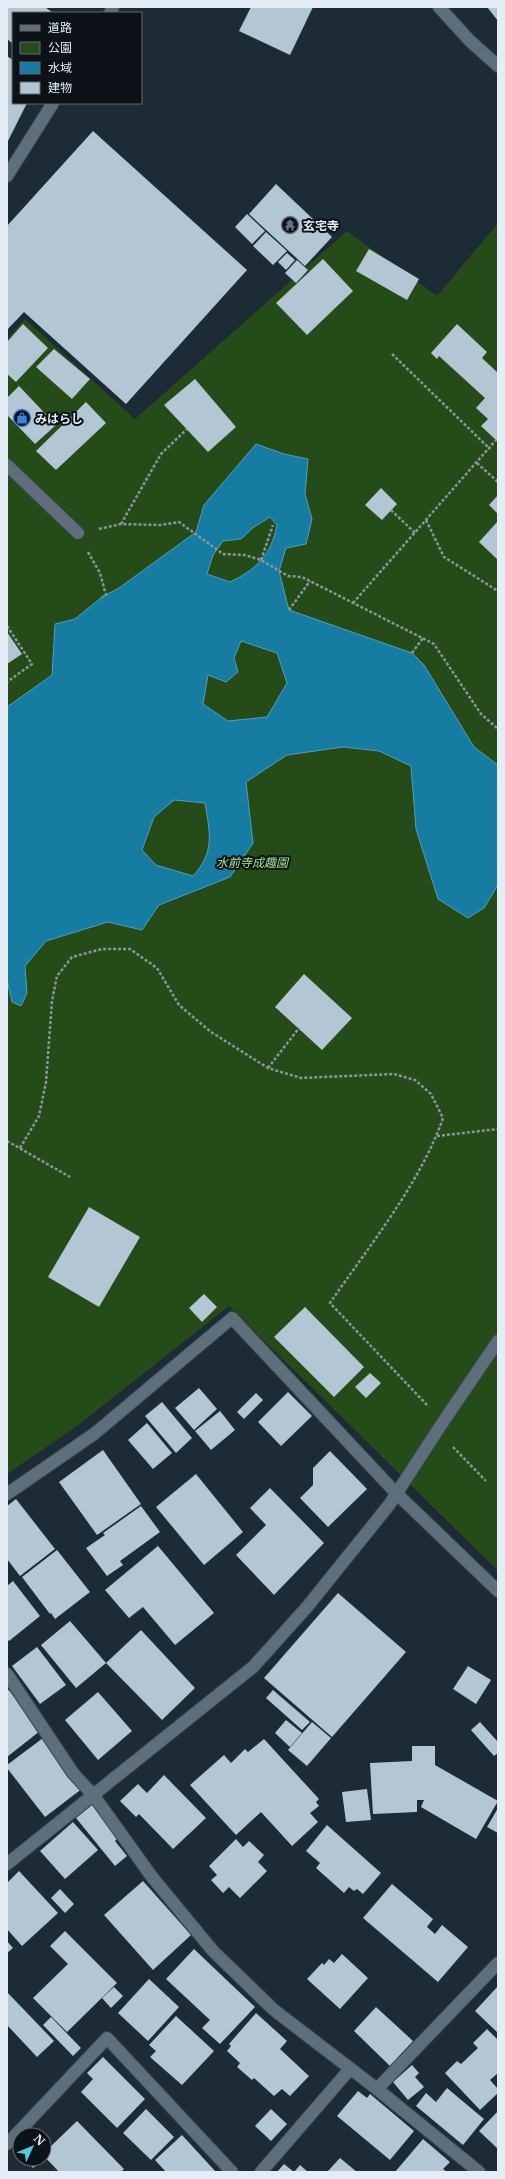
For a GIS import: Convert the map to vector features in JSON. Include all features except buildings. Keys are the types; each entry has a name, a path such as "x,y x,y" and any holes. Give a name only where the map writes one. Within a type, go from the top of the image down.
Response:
{"street":[{"path":"440,7 470,41 498,66"},
{"path":"7,176 52,104"},
{"path":"7,465 78,533"},
{"path":"7,1494 94,1434 232,1318 396,1492 498,1591"},
{"path":"7,1864 94,1796 253,1667 307,1607 388,1505 498,1342"},
{"path":"7,1674 73,1773 94,1796 152,1877 213,1951 274,2010 377,2089 479,2172"},
{"path":"377,2089 498,1963"},
{"path":"7,2144 107,2038 232,2172"},
{"path":"261,2172 350,2069"}],"path":[{"path":"392,354 490,449"},
{"path":"121,524 161,454 187,429"},
{"path":"353,603 490,449 496,440"},
{"path":"477,463 498,482"},
{"path":"391,510 415,533"},
{"path":"426,520 444,557 498,591"},
{"path":"102,597 106,594 100,573 78,533 121,524 160,525 179,522 223,554 246,555 261,560 288,576 302,577 434,644 481,714 498,729"},
{"path":"261,560 273,525"},
{"path":"289,610 310,581"},
{"path":"7,626 32,664 7,682"},
{"path":"412,653 423,638"},
{"path":"20,1148 39,1116 46,1082 52,1002 57,976 72,957 102,949 130,949 157,968 179,1005 210,1032 268,1068 301,1078 394,1074 416,1080 431,1094 443,1118 437,1136 404,1196 330,1303 440,1426 486,1481"},
{"path":"268,1068 298,1028"},
{"path":"437,1136 498,1129"},
{"path":"7,1142 70,1177"}],"green space":[{"name":"水前寺成趣園","path":"498,223 498,1571 229,1306 77,1426 7,1474 7,339 25,319 135,419 347,231 437,296"}],"water":[{"path":"256,444 284,454 308,459 305,494 312,519 306,544 286,548 279,571 289,610 412,653 424,665 474,747 498,765 498,885 484,908 468,918 438,899 416,829 411,766 379,751 343,747 287,755 246,782 253,843 230,877 159,905 142,930 108,922 46,941 25,966 27,993 21,1006 12,1002 7,980 7,707 52,675 55,624 75,619 102,597 119,588 196,532 204,505","holes":["270,517 277,525 274,536 267,553 255,566 248,572 230,582 207,574 213,555 223,541 241,539 254,527","241,641 277,653 287,683 267,717 228,721 203,704 208,675 226,682 238,672 234,658","174,800 205,803 209,833 208,850 205,859 193,876 156,865 142,850 154,817"]}],"place":[{"name":"玄宅寺","path":"290,225"},
{"name":"みはらし","path":"22,418"}]}
